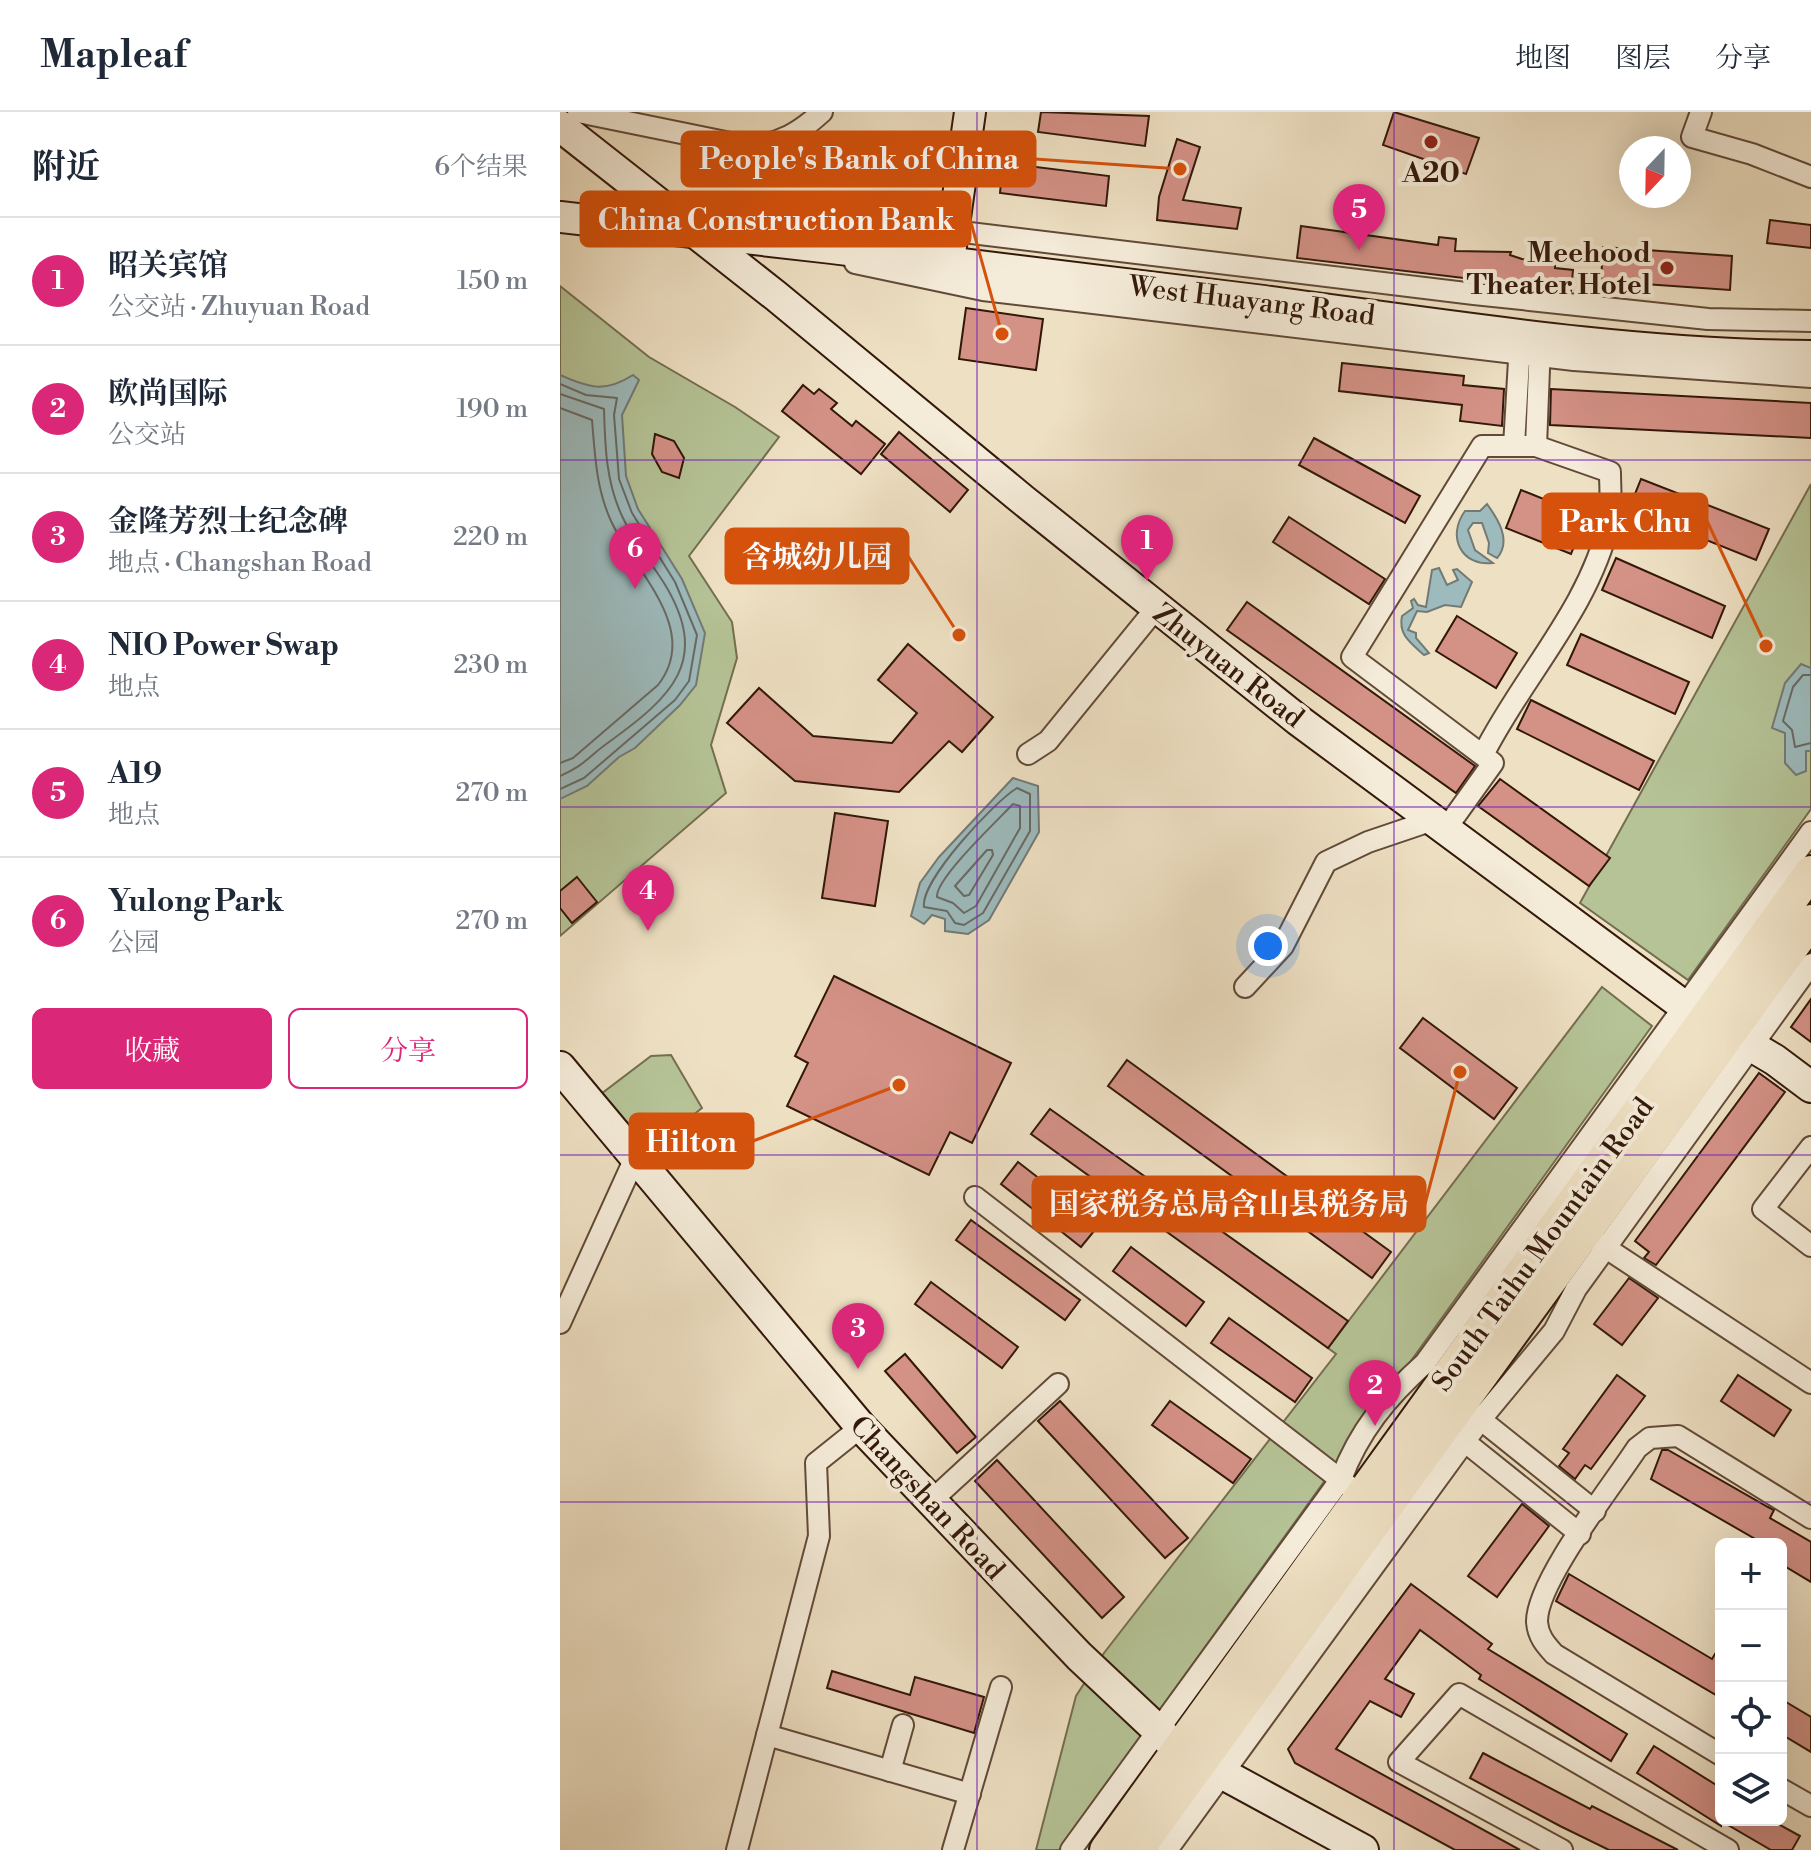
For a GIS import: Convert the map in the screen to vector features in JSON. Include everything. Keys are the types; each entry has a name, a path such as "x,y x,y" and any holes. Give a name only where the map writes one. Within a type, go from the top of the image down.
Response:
{"main road":[{"name":"South Taihu Mountain Road","path":"1729,1033 1811,872"},
{"name":"South Taihu Mountain Road","path":"1106,1850 1463,1423 1583,1233 1811,921"},
{"name":"South Taihu Mountain Road","path":"1137,1850 1189,1754 1352,1488 1583,1233"}],"street":[{"path":"578,112 750,147 777,143 801,131 822,112"},
{"path":"970,112 950,246 1692,317 1811,321"},
{"path":"1701,112 1692,137 1752,154 1811,177"},
{"name":"Zhuyuan Road","path":"560,126 1298,720 1729,1033 1811,1087"},
{"name":"West Huayang Road","path":"560,217 803,242 950,246 1530,345 1811,356"},
{"path":"803,242 856,264 983,290 1530,345 1811,377"},
{"path":"1514,446 1530,345"},
{"path":"1530,345 1536,446"},
{"path":"1245,987 1283,946 1326,862 1368,842 1439,825 1493,763 1352,657 1482,446 1536,446 1610,472 1610,519 1575,606 1504,713 1483,755"},
{"path":"1028,754 1048,741 1157,607"},
{"path":"1811,832 1729,1033 1583,1233 1811,1383"},
{"path":"1352,1488 1355,1443 1389,1395 1425,1363 1729,1033 1811,964"},
{"path":"1729,1033 1811,1076"},
{"path":"1729,1033 1811,1100"},
{"name":"Changshan Road","path":"560,1067 861,1427 1079,1656 1189,1754 1363,1850"},
{"path":"1811,1147 1763,1209 1811,1246"},
{"path":"560,1323 635,1158"},
{"path":"975,1197 1352,1488"},
{"path":"931,1501 1058,1384"},
{"path":"1463,1423 1595,1511"},
{"path":"1463,1423 1580,1534"},
{"path":"737,1850 819,1536 816,1463 861,1427"},
{"path":"1719,1754 1554,1654 1542,1641 1537,1623 1546,1586 1637,1448 1650,1438 1663,1434 1678,1436 1705,1450 1811,1518"},
{"path":"953,1850 1001,1687"},
{"path":"1557,1849 1399,1762 1459,1694 1728,1850"},
{"path":"890,1771 903,1725"},
{"path":"767,1735 970,1794"},
{"path":"1071,1850 1189,1754"},
{"path":"1167,1850 1189,1754"},
{"path":"1787,1792 1811,1806"}],"green space":[{"path":"560,286 649,357 735,407 779,437 689,556 732,622 737,658 711,745 726,793 560,936"},
{"path":"1811,484 1811,809 1688,980 1580,903"},
{"path":"1602,987 1652,1026 1059,1850 1036,1850 1076,1696 1104,1653 1336,1354 1328,1348"},
{"path":"671,1055 702,1108 646,1152 601,1094 651,1056"}],"water":[{"path":"560,375 597,387 623,381 633,375 639,380 622,415 626,476 638,509 682,579 705,633 696,685 680,705 635,748 619,757 587,786 560,799"},
{"path":"1487,504 1499,523 1503,537 1497,558 1488,553 1489,543 1482,523 1473,523 1468,530 1475,550 1493,563 1473,560 1460,548 1457,540 1459,521 1465,511 1480,511"},
{"path":"1439,568 1447,585 1458,580 1453,570 1457,569 1472,582 1461,607 1445,605 1427,612 1417,611 1408,630 1416,633 1416,638 1429,653 1424,655 1404,634 1402,616 1413,608 1411,601 1414,599 1418,605 1426,607 1432,570"},
{"path":"1801,664 1811,668 1811,751 1806,751 1806,771 1796,775 1785,763 1785,733 1772,728 1785,683"},
{"path":"1013,778 1038,786 1039,832 989,920 968,934 945,931 945,919 932,915 924,924 911,916 920,883 939,857"}],"building":[{"path":"1041,112 1149,116 1145,146 1038,132"},
{"name":"A20","path":"1394,112 1479,138 1466,174 1383,145"},
{"path":"1177,139 1200,147 1183,200 1241,208 1237,229 1157,220 1159,197"},
{"path":"1003,163 1109,176 1106,206 1000,193"},
{"path":"1770,220 1811,225 1811,248 1767,243"},
{"path":"1301,226 1438,245 1439,237 1456,239 1455,251 1511,252 1510,255 1522,259 1555,263 1555,268 1573,270 1571,291 1297,258"},
{"name":"Meehood Theater Hotel","path":"1603,247 1732,256 1730,290 1601,281"},
{"path":"966,308 1043,319 1036,370 959,359"},
{"path":"1342,363 1464,376 1463,385 1504,389 1502,426 1460,421 1462,405 1339,391"},
{"path":"803,385 814,394 819,389 837,403 831,409 852,426 856,421 885,444 861,474 782,411"},
{"path":"1551,389 1811,403 1811,438 1550,425"},
{"path":"899,432 968,490 950,512 881,454"},
{"path":"655,434 674,441 684,458 679,478 662,472 652,454"},
{"path":"1314,438 1420,496 1405,523 1299,465"},
{"path":"1641,479 1769,529 1756,560 1629,509"},
{"path":"1521,490 1586,516 1571,554 1506,528"},
{"path":"1289,517 1385,579 1369,604 1273,542"},
{"path":"1616,558 1725,606 1712,638 1602,590"},
{"path":"1247,602 1475,766 1456,793 1227,630"},
{"path":"1457,616 1517,653 1496,688 1436,651"},
{"path":"1581,634 1689,682 1675,714 1567,665"},
{"path":"908,644 993,717 962,752 949,741 899,792 795,781 727,723 759,688 813,736 892,743 917,713 878,680"},
{"path":"1531,700 1654,761 1639,790 1517,729"},
{"path":"1500,779 1610,858 1589,886 1478,806"},
{"path":"835,813 888,821 875,906 822,898"},
{"path":"577,877 597,902 572,923 560,908 560,891"},
{"path":"834,976 1011,1063 972,1143 950,1132 929,1175 787,1106 808,1063 795,1056"},
{"path":"1811,999 1811,1042 1791,1027"},
{"path":"1423,1018 1517,1088 1494,1119 1400,1048"},
{"path":"1127,1060 1391,1252 1372,1278 1108,1086"},
{"path":"1759,1073 1785,1092 1656,1265 1644,1258 1649,1252 1635,1241"},
{"path":"1050,1109 1348,1321 1328,1348 1031,1134"},
{"path":"1018,1162 1099,1225 1081,1247 1001,1184"},
{"path":"971,1220 1080,1300 1065,1320 956,1240"},
{"path":"1131,1247 1204,1302 1186,1326 1113,1271"},
{"path":"1629,1278 1658,1298 1622,1345 1594,1324"},
{"path":"931,1282 1018,1347 1002,1368 915,1304"},
{"path":"1229,1318 1312,1378 1295,1402 1211,1343"},
{"path":"905,1354 976,1437 957,1453 885,1371"},
{"path":"1617,1375 1645,1396 1591,1469 1585,1465 1575,1479 1559,1466 1569,1453 1563,1449"},
{"path":"1738,1375 1791,1410 1774,1436 1721,1401"},
{"path":"1060,1401 1188,1538 1165,1558 1038,1421"},
{"path":"1170,1401 1251,1459 1233,1483 1152,1425"},
{"path":"1662,1450 1668,1450 1774,1510 1770,1518 1811,1542 1811,1582 1787,1568 1787,1538 1754,1538 1651,1479"},
{"path":"997,1460 1124,1597 1102,1618 975,1481"},
{"path":"1522,1504 1549,1526 1497,1597 1468,1576"},
{"path":"1569,1574 1712,1659 1715,1654 1715,1694 1556,1601"},
{"path":"1411,1584 1492,1644 1488,1649 1627,1734 1611,1761 1479,1679 1481,1675 1420,1630 1385,1679 1414,1694 1401,1717 1370,1701 1336,1749 1520,1850 1455,1850 1295,1763 1288,1749"},
{"path":"832,1671 910,1695 915,1677 984,1697 974,1733 827,1688"},
{"path":"1787,1703 1811,1717 1811,1752 1787,1738"},
{"path":"1654,1746 1715,1784 1715,1822 1637,1773"},
{"path":"1483,1753 1590,1809 1592,1806 1678,1850 1609,1850 1560,1826 1470,1778"},
{"path":"1730,1826 1782,1826 1800,1836 1792,1850 1771,1850"}],"place":[{"name":"A20","path":"1431,142"},
{"name":"People's Bank of China","path":"1180,169"},
{"name":"A19","path":"1359,250"},
{"name":"Meehood Theater Hotel","path":"1667,268"},
{"name":"China Construction Bank","path":"1002,334"},
{"name":"昭关宾馆","path":"1147,581"},
{"name":"Yulong Park","path":"635,589"},
{"name":"含城幼儿园","path":"959,635"},
{"name":"Park Chu","path":"1766,646"},
{"name":"NIO Power Swap","path":"648,931"},
{"name":"国家税务总局含山县税务局","path":"1460,1072"},
{"name":"Hilton","path":"899,1085"},
{"name":"金隆芳烈士纪念碑","path":"858,1369"},
{"name":"欧尚国际","path":"1375,1426"}]}
